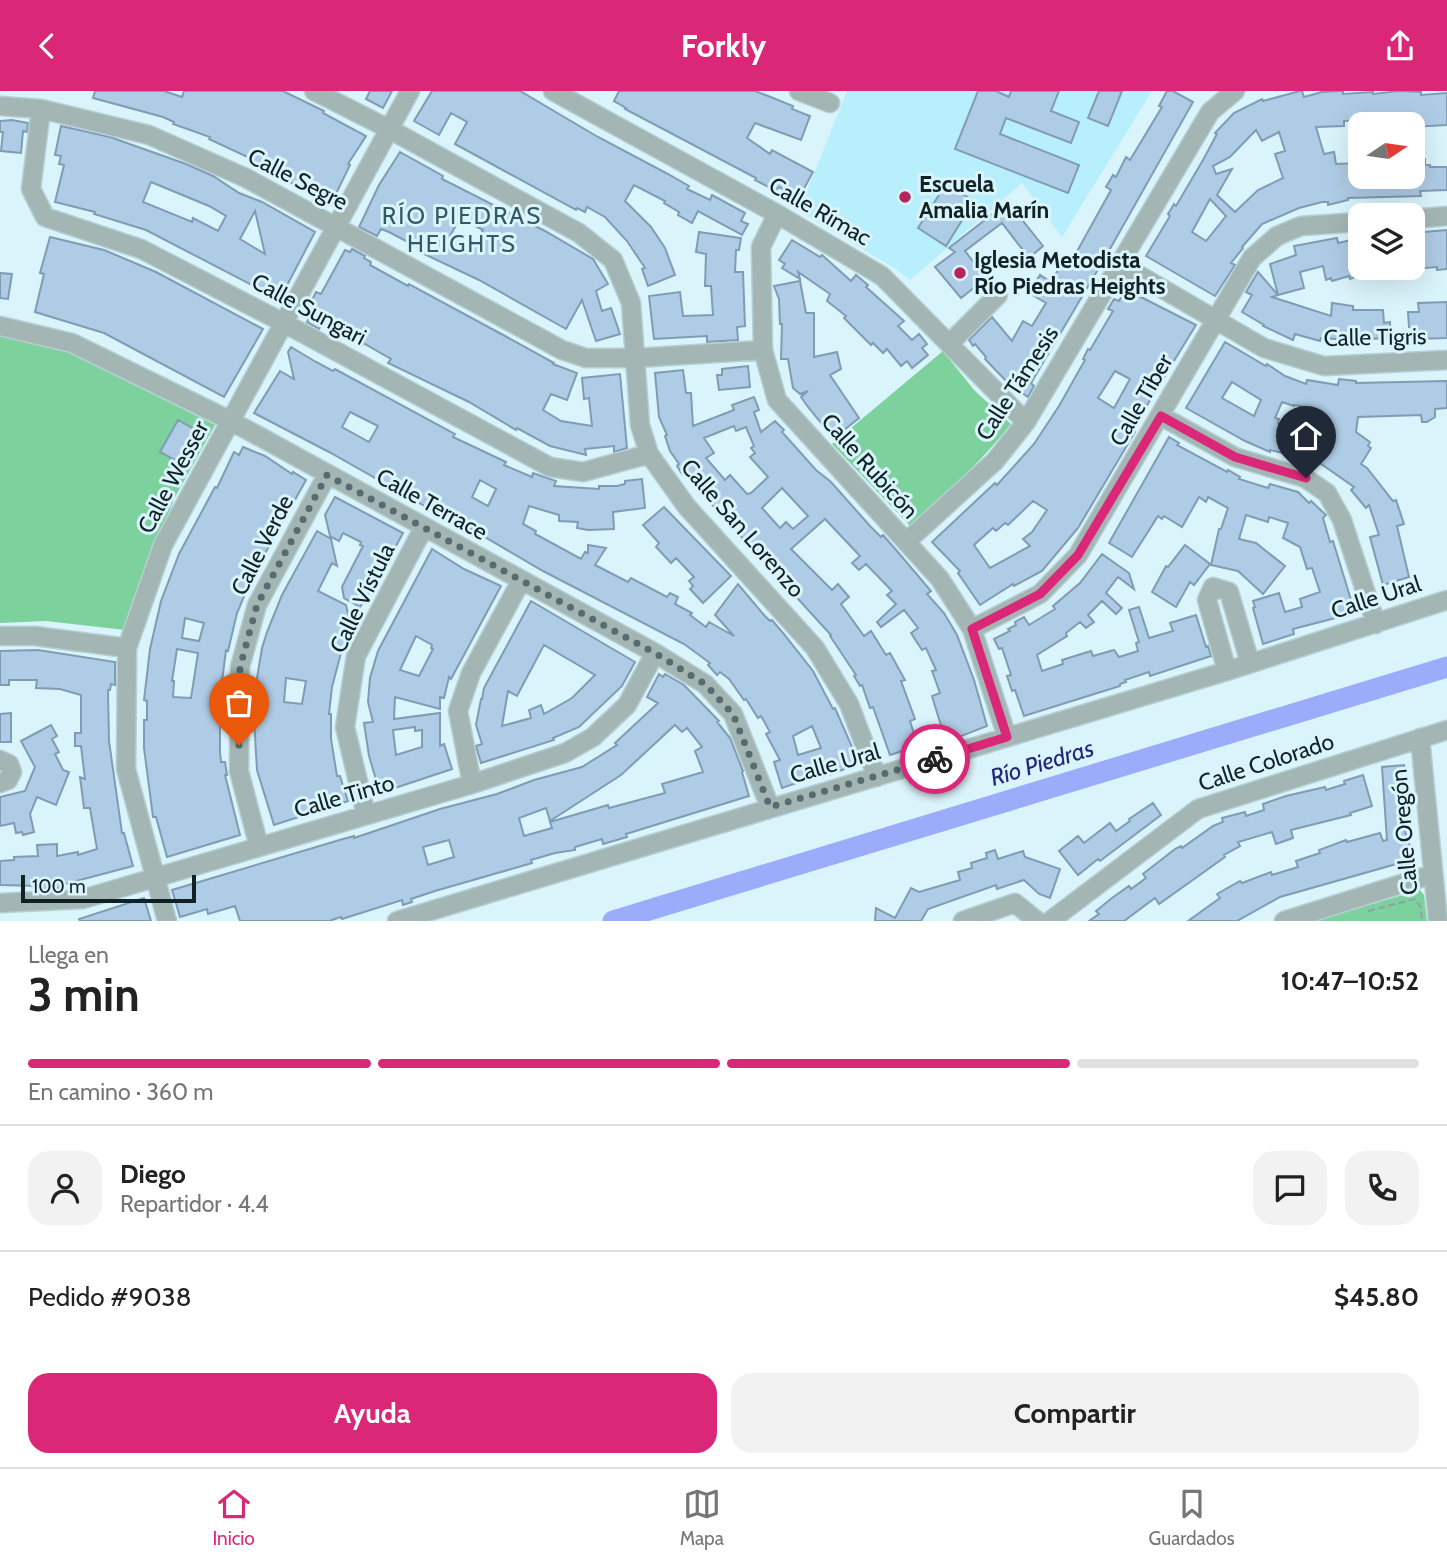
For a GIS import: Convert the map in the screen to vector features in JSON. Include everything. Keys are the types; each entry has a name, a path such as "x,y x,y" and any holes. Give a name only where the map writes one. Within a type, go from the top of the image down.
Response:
{"street":[{"name":"Calle San Lorenzo","path":"314,91 579,233 613,260 631,303 640,425 649,454 687,507 815,648 849,704 877,777"},
{"name":"Calle Wesser","path":"167,921 127,769 127,648 163,545 410,91"},
{"name":"Calle Rímac","path":"553,91 777,214 882,276 1026,422"},
{"path":"799,91 830,103"},
{"name":"Calle Támesis","path":"906,542 995,461 1026,422 1210,112 1235,91"},
{"name":"Calle Segre","path":"0,106 41,109 149,135 246,179 562,350 586,358 636,358 763,350"},
{"name":"Calle Sungari","path":"41,109 31,189 46,218 141,249 285,323 550,467 583,472 649,454"},
{"name":"Calle Rubicón","path":"777,214 761,247 763,350 777,400 940,579 972,629 1007,737"},
{"path":"1425,218 1447,216"},
{"name":"Calle Tíber","path":"972,629 1040,594 1078,555 1252,258 1277,236 1301,226 1348,223"},
{"name":"Calle Tigris","path":"1120,264 1264,348 1324,366 1447,360"},
{"path":"948,344 998,295"},
{"name":"Calle Terrace","path":"0,326 72,343 231,421 655,653 705,684 733,714 770,807"},
{"path":"1161,416 1235,457 1306,478 1327,493 1342,520 1376,624"},
{"name":"Calle Verde","path":"259,847 239,771 240,667 257,605 327,475"},
{"name":"Calle Vístula","path":"366,815 345,727 356,656 424,527"},
{"path":"472,784 458,711 471,673 521,580"},
{"path":"1227,671 1207,600 1213,587 1229,591 1250,663"},
{"name":"Calle Ural","path":"397,921 1227,671 1447,600"},
{"path":"0,636 35,636 127,648"},
{"name":"Calle Tinto","path":"0,903 83,899 472,784 565,753 593,737 627,705 655,653"},
{"name":"Calle Colorado","path":"1050,921 1198,809 1447,730"},
{"name":"Calle Oregón","path":"1420,738 1437,921"},
{"path":"0,761 9,764 12,772 8,780 0,783"},
{"path":"1284,921 1433,874"},
{"path":"963,921 1015,903 1037,921"}],"path":[{"path":"1359,914 1415,899 1421,908 1422,921"}],"shaded area":[{"name":"Escuela Amalia Marín","path":"847,91 1152,91 1062,237 1022,183 910,280 799,211"}],"green space":[{"path":"0,335 65,350 215,425 174,499 125,630 46,621 0,623"},
{"path":"943,351 974,390 1011,424 963,477 910,526 832,444"},
{"path":"1420,890 1424,895 1427,921 1314,921"}],"building":[{"path":"95,91 164,91 182,97 184,91 283,91 366,136 348,164 350,165 332,202 274,174 253,162 254,160 209,139 210,137 173,124 174,122 163,117 93,98"},
{"path":"370,91 392,91 383,108 366,99"},
{"path":"432,91 520,91 689,186 687,189 710,200 712,195 745,213 741,221 748,224 742,235 698,211 692,223 678,215 679,212 664,203 665,201 634,185 625,201 651,227 665,248 675,275 648,286 642,269 645,268 627,241 605,217 587,207 585,212 577,208 576,210 455,144 467,122 451,113 439,135 414,121"},
{"path":"619,91 755,91 793,106 792,109 810,116 801,140 755,123 747,138 770,154 772,150 813,172 799,198 779,187 776,191 625,109 614,101"},
{"path":"978,91 996,91 1009,97 1011,91 1059,91 1051,111 1079,122 1071,143 1006,118 1000,134 1079,165 1068,193 955,149"},
{"path":"1099,91 1122,91 1108,126 1088,118"},
{"path":"1167,91 1173,91 1193,102 1031,383 1034,386 1028,397 1009,384 969,340 992,317 1012,341 1023,321 1032,326 1046,303 1029,293 1040,275 1051,282 1064,260 1070,264 1111,190 1106,187 1113,175 1116,177 1126,157 1130,160 1162,107 1159,106"},
{"path":"1300,91 1304,97 1341,91 1343,94 1399,91 1421,92 1421,95 1447,93 1447,125 1425,126 1425,112 1348,112 1348,121 1344,121 1344,126 1316,127 1324,154 1334,152 1336,164 1348,164 1348,189 1425,189 1425,165 1430,165 1447,167 1447,190 1420,191 1421,196 1348,198 1328,205 1328,202 1322,202 1299,208 1262,224 1231,263 1235,265 1215,296 1146,256 1170,216 1168,214 1174,204 1176,206 1203,160 1217,134 1215,133 1234,113 1262,99 1263,101","holes":["1256,130 1262,141 1279,132 1285,151 1275,154 1283,178 1258,190 1235,212 1217,195 1232,169 1216,174 1213,166 1230,157","1210,199 1226,216 1206,241 1192,232"]},
{"path":"0,121 28,123 27,132 23,131 21,153 1,151 3,132 0,132"},
{"path":"61,126 110,137 213,176 239,193 262,202 315,232 282,295 272,290 269,294 146,230 94,214 95,212 55,202 64,165 59,164 61,156 55,155","holes":["151,182 226,216 218,231 193,218 192,222 143,202","255,211 265,254 240,239"]},
{"path":"400,152 443,176 442,179 545,231 593,259 608,284 596,291 602,311 611,308 620,334 596,341 582,300 566,329 479,280 422,253 423,250 389,232 381,229 377,236 359,227 379,185","holes":["460,218 483,230 473,248 450,236"]},
{"path":"946,184 974,201 946,246 918,228"},
{"path":"1008,202 1043,246 1029,258 1002,223 965,251 986,278 961,298 935,267 955,252 949,248"},
{"path":"1447,230 1447,269 1425,268 1425,232"},
{"path":"699,232 741,238 739,250 736,250 735,272 743,272 745,326 737,327 738,340 707,342 707,336 654,339 649,296 680,292 683,316 713,315 711,286 705,286 706,254 696,252"},
{"path":"50,237 104,250 156,272 263,329 224,397 104,333 35,312 44,274 40,273"},
{"path":"1337,238 1338,243 1348,241 1348,276 1326,280 1323,266 1300,272 1304,288 1278,295 1270,264 1296,255 1294,246"},
{"path":"792,240 820,257 822,255 851,281 856,275 868,285 866,287 904,321 898,326 912,340 919,334 927,344 922,348 928,355 912,368 907,361 901,366 887,349 883,353 873,343 871,345 844,318 846,316 827,301 830,294 798,272 800,279 782,268 785,264 779,260"},
{"path":"352,249 365,256 364,258 371,262 370,265 408,286 409,284 553,364 577,373 567,400 551,394 543,410 561,421 592,426 589,398 584,399 582,378 620,374 627,448 614,452 614,446 585,449 586,455 550,446 517,428 516,430 469,402 388,363 391,359 363,343 362,345 333,328 332,330 322,324 319,329 307,322 315,304 311,302 316,292 321,294 345,250 350,252"},
{"path":"1258,272 1278,295 1272,297 1331,316 1332,303 1353,306 1353,310 1383,310 1384,323 1390,322 1390,335 1386,335 1386,338 1351,340 1321,338 1320,341 1295,334 1293,340 1263,326 1242,312 1252,295 1246,292"},
{"path":"0,273 12,274 8,299 0,298"},
{"path":"800,281 806,313 814,313 814,357 837,352 841,369 830,375 859,418 839,434 836,430 831,435 808,407 801,397 808,391 800,394 793,388 788,359 781,359 782,324 779,299 774,286"},
{"path":"1127,286 1137,291 1135,294 1196,325 1078,528 1042,571 1014,586 1013,584 980,605 958,573 960,571 932,542 995,483 997,485 1034,444 1113,311 1108,309 1114,299 1119,301","holes":["1115,371 1130,379 1114,408 1098,398","1033,501 1047,510 1032,532 1023,539 1030,546 990,568 974,545 993,528 996,531 1005,523 1008,525"]},
{"path":"1447,302 1447,338 1417,339 1416,327 1409,327 1408,312 1419,312 1418,303"},
{"path":"1225,342 1285,376 1306,384 1307,380 1338,385 1339,379 1356,383 1447,381 1447,408 1435,409 1435,417 1427,422 1422,422 1421,415 1358,417 1356,432 1370,442 1368,446 1371,448 1361,464 1393,501 1396,500 1404,524 1397,526 1409,577 1383,585 1370,537 1379,535 1369,505 1366,508 1351,490 1354,487 1321,464 1300,455 1270,452 1186,408","holes":["1232,382 1261,400 1254,416 1222,398","1282,402 1312,408 1307,431 1278,423 1279,419 1275,418"]},
{"path":"291,347 333,371 335,369 455,434 453,437 506,462 504,465 532,477 533,473 556,481 554,486 599,489 599,486 617,486 625,484 625,481 642,479 645,508 613,512 614,529 577,528 578,522 559,521 559,515 529,506 523,524 536,531 535,534 581,559 585,552 588,553 588,545 606,548 595,565 628,582 631,578 667,597 670,593 678,597 675,604 692,613 690,615 706,627 709,622 734,636 715,615 738,584 764,615 772,620 813,671 833,709 835,708 859,763 832,774 820,775 782,788 774,762 780,760 766,734 770,732 761,716 758,718 729,679 720,672 717,675 708,665 710,663 684,644 543,571 471,529 470,531 453,522 454,518 430,505 428,508 254,413 280,371 294,379 288,352","holes":["350,412 378,426 369,442 342,427","480,480 496,489 488,506 472,497","812,726 821,748 798,755 793,736"]},
{"path":"748,366 750,387 719,390 717,375 722,375 722,369"},
{"path":"683,370 686,393 691,393 693,426 734,410 732,405 754,397 759,410 754,412 761,432 775,421 816,470 831,482 881,537 883,535 931,591 927,594 944,613 957,635 987,726 946,742 932,696 940,693 932,671 936,670 926,648 922,650 911,633 918,628 904,610 881,627 877,622 896,604 887,595 892,591 866,564 859,570 852,563 860,556 825,519 791,549 832,590 838,584 849,597 841,604 864,636 871,631 886,655 890,653 905,680 901,681 915,719 910,721 918,746 890,755 873,707 870,708 862,685 860,686 831,635 697,489 699,487 686,472 682,474 677,466 679,464 670,451 659,417 655,373","holes":["734,426 736,431 746,427 754,446 751,448 755,453 750,457 768,477 747,494 730,475 725,480 706,458 714,453 704,438","782,488 808,516 793,529 786,522 780,528 762,508"]},
{"path":"178,420 201,433 184,465 160,452"},
{"path":"1169,437 1179,443 1177,445 1227,472 1228,470 1240,477 1239,479 1268,488 1270,484 1298,492 1326,515 1323,518 1330,542 1333,541 1355,613 1293,629 1294,634 1263,644 1253,601 1279,593 1285,612 1302,607 1300,599 1320,592 1312,568 1307,569 1300,547 1283,538 1288,523 1269,517 1268,522 1246,515 1239,539 1256,543 1285,566 1263,594 1238,571 1211,565 1219,529 1228,508 1208,497 1206,502 1199,497 1182,527 1164,516 1162,519 1158,516 1132,557 1109,543"},
{"path":"243,447 265,456 306,480 253,575 237,613 228,651 226,650 220,697 220,752 221,762 225,762 225,775 240,835 167,857 156,817 153,817 144,748 147,701 144,700 150,649 161,601 179,554 215,487 217,488 234,452 239,455","holes":["185,618 204,623 199,641 182,638","177,649 198,653 191,698 173,697 172,681"]},
{"path":"335,497 403,533 377,582 360,607 344,598 342,587 363,546 360,545 361,542 343,533 339,541 330,536 325,515"},
{"path":"664,507 731,576 703,603 690,589 693,586 689,581 694,577 676,558 671,563 656,547 659,543 643,525"},
{"path":"317,531 331,539 337,566 332,563 318,591 346,605 351,626 332,687 329,714 337,776 340,776 348,801 274,825 257,770 253,702 262,648 282,595","holes":["286,678 306,681 302,704 284,702"]},
{"path":"1185,545 1210,564 1194,585 1190,582 1176,607 1152,592 1166,566 1168,567"},
{"path":"432,549 464,569 501,586 451,679 449,677 444,698 440,697 440,709 395,697 394,719 440,713 440,746 444,744 452,769 380,793 369,756 364,723 373,722 368,702 370,678 378,651","holes":["416,636 432,645 433,649 419,676 400,670","415,727 415,731 422,730 422,747 396,755 393,730"]},
{"path":"1102,554 1129,573 1134,589 1118,577 1106,593 1122,608 1116,614 1102,601 1088,615 1094,622 1086,628 1080,622 1066,633 1067,636 1037,655 1042,671 1063,664 1062,660 1091,651 1093,656 1114,650 1119,657 1138,651 1136,643 1139,642 1129,610 1139,607 1149,638 1173,631 1170,623 1196,615 1211,656 1150,676 1149,672 1125,680 1120,686 1024,716 1007,676 1011,675 1002,648 999,649 994,639 1010,631 1008,629 1024,617 1029,625 1055,609 1053,606 1080,583"},
{"path":"531,601 635,662 622,686 579,727 553,738 554,740 481,763 476,746 482,744 476,725 484,688","holes":["544,645 595,675 572,698 544,714 541,705 529,710 531,718 502,726 508,691 517,696"]},
{"path":"38,650 115,662 115,685 111,684 108,690 109,741 122,833 133,866 61,885 61,888 0,885 0,861 14,860 14,857 38,856 37,845 57,844 57,856 78,852 78,855 97,849 90,808 84,808 80,777 85,779 81,746 75,746 75,733 81,733 81,695 60,689 36,688 37,680 9,680 9,685 0,685 0,651"},
{"path":"659,674 663,677 665,674 684,685 719,721 717,722 730,738 749,796 626,834 627,837 603,844 602,839 575,847 575,850 531,860 532,863 435,891 411,899 412,902 403,905 402,900 342,919 240,921 235,906 208,914 207,909 180,917 172,890 354,838 440,809 582,767 617,745 615,743 658,703 647,697","holes":["675,725 682,732 687,728 702,747 695,751 703,772 662,784 665,793 609,808 608,805 550,822 552,828 524,836 519,818 546,808 550,821 621,775","449,840 454,857 428,865 423,847"]},
{"path":"11,713 11,742 0,742 0,714"},
{"path":"51,725 57,736 52,739 59,752 55,754 63,770 69,772 56,805 37,797 30,814 34,832 23,835 22,832 16,833 14,823 0,826 0,797 25,791 35,767 21,741"},
{"path":"1404,765 1411,821 1402,822 1414,859 1280,897 1237,921 1188,921 1220,898 1217,894 1240,881 1242,883 1271,872 1272,875 1298,867 1296,861 1346,840 1347,842 1380,833 1383,841 1387,840 1382,767"},
{"path":"1363,775 1372,806 1350,813 1351,815 1291,830 1293,838 1276,844 1272,832 1238,842 1240,846 1159,904 1155,898 1124,921 1089,921 1099,914 1096,911 1112,898 1146,878 1143,874 1175,849 1181,846 1182,848 1223,822 1222,818 1245,812 1246,816 1264,810 1263,804 1325,787 1326,790"},
{"path":"1153,803 1161,815 1078,875 1059,851 1078,836 1084,843 1110,823 1116,831"},
{"path":"995,850 998,859 1023,851 1025,857 1060,869 1050,898 1039,894 1024,880 997,889 996,885 928,909 921,921 875,921 876,908 895,918 911,888 919,892 960,880 958,872 972,868 971,863 987,858 986,853"},
{"path":"144,898 151,921 79,919"}],"waterway":[{"name":"Río Piedras","path":"613,921 1447,667"}],"way so far":[{"path":"239,745 240,667 257,605 327,475 655,653 705,684 733,714 770,807 935,759"}],"place":[{"name":"Escuela Amalia Marín","path":"905,197"},
{"name":"Iglesia Metodista Río Piedras Heights","path":"960,273"}],"district":[{"name":"RÍO PIEDRAS HEIGHTS","path":"462,230"}],"route":[{"path":"935,759 1007,737 972,629 1040,594 1078,555 1161,416 1235,457 1306,478"}]}
